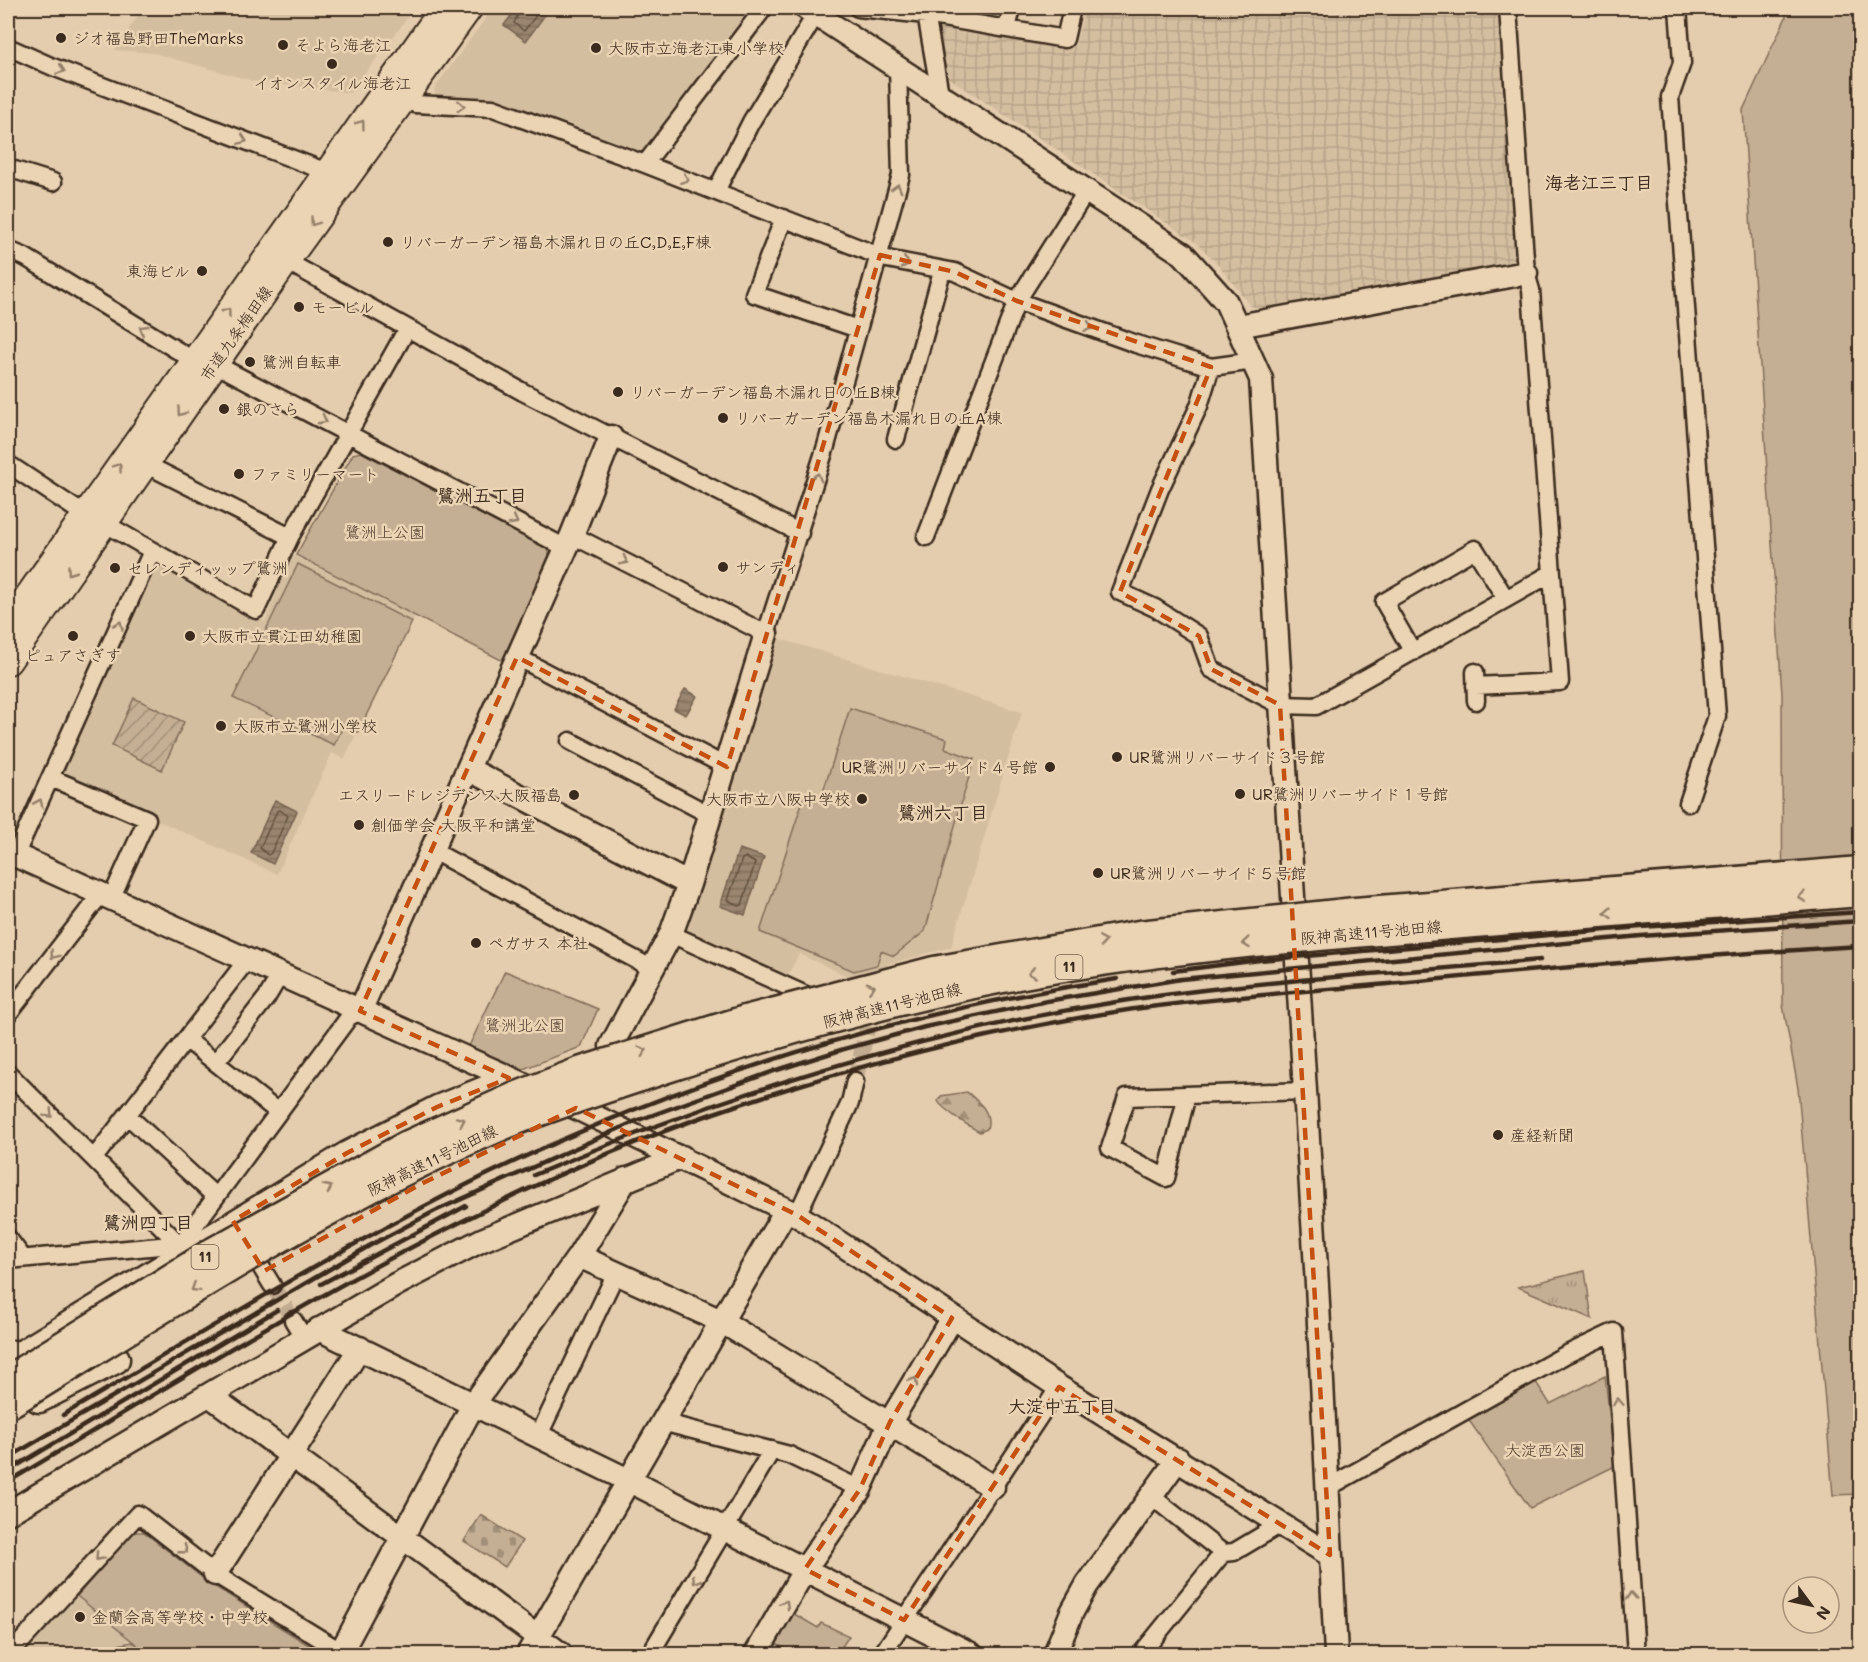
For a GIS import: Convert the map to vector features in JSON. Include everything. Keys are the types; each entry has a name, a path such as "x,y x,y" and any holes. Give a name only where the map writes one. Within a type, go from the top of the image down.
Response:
{"highway":[{"name":"阪神高速11号池田線","path":"10,1365 408,1145 515,1097 579,1072 745,1020 934,971 1139,935 1367,911 1860,872"},
{"name":"阪神高速11号池田線","path":"8,1404 227,1269 414,1166 494,1129 571,1099 749,1042 937,992 1040,971 1129,957 1337,934 1860,892"},
{"name":"11","path":"8,1414 115,1359 329,1233 421,1184 648,1074"},
{"path":"10,1365 47,1372 115,1359"}],"main road":[{"name":"市道九条梅田線","path":"8,661 94,519 335,177 444,8"},
{"name":"市道九条梅田線","path":"12,610 145,464 204,362 286,261 335,177 404,98 469,8"}],"street":[{"path":"645,164 764,8"},
{"path":"858,8 925,11 1065,39 1072,8"},
{"path":"1007,29 1012,8"},
{"path":"1475,686 1560,682 1531,290 1526,273 1509,8"},
{"path":"1678,8 1682,63 1670,97 1718,716 1688,803"},
{"path":"925,11 940,93"},
{"path":"716,191 751,122 819,12 898,67 1183,254 1226,302 1254,361 1261,379 1264,402 1336,1654"},
{"path":"10,53 53,67 335,177"},
{"path":"580,1110 611,1046 671,934 712,816 766,634 800,533 901,175 898,67"},
{"path":"404,98 415,104 493,108 716,191 887,259 955,272 1017,301 1211,367 1254,361"},
{"path":"8,168 53,182"},
{"path":"926,537 1017,301 1087,190"},
{"path":"784,218 754,294 858,329"},
{"path":"8,250 25,257 204,362 569,541 766,634"},
{"path":"286,261 407,329 611,437 800,533"},
{"path":"896,439 942,271"},
{"path":"1238,326 1526,273"},
{"path":"8,464 94,519 256,610 290,537 407,329"},
{"path":"1211,367 1199,406 1160,489 1120,592 1155,608 1199,636 1211,669 1280,705 1316,706 1552,573"},
{"path":"183,1247 216,1197 349,1017 360,1011 434,851 569,541 611,437"},
{"path":"145,464 290,537"},
{"path":"1413,652 1384,602 1475,549 1506,599"},
{"path":"152,551 51,778 11,854 580,1110 681,1157 791,1213 1059,1387 1330,1555"},
{"path":"517,657 727,768"},
{"path":"570,741 712,816"},
{"path":"468,769 689,885"},
{"path":"8,1014 106,897 147,819 51,778"},
{"path":"434,851 653,969"},
{"path":"671,934 857,1018 868,1026"},
{"path":"94,1158 247,960"},
{"path":"216,1062 267,997 280,975"},
{"path":"186,1039 278,1112"},
{"path":"8,1073 183,1247"},
{"path":"10,1365 183,1247 233,1221 356,1149 437,1107 509,1078"},
{"path":"533,1647 721,1321 791,1213 850,1103 855,1081"},
{"path":"1187,1095 1166,1179 1110,1148 1127,1097 1305,1091"},
{"path":"127,1115 216,1197"},
{"path":"8,1513 209,1395 306,1329 482,1240 681,1157"},
{"path":"10,1654 138,1514 215,1574 343,1653 473,1405 579,1256 626,1179"},
{"path":"233,1221 272,1285"},
{"path":"8,1238 15,1259 183,1247"},
{"path":"579,1256 721,1321 890,1422 993,1487"},
{"path":"538,1437 616,1273"},
{"path":"756,1654 805,1569 860,1489 890,1422 952,1318"},
{"path":"306,1329 360,1348 628,1480 971,1654"},
{"path":"1327,1488 1566,1355 1614,1332 1636,1654"},
{"path":"215,1574 360,1348"},
{"path":"882,1654 1059,1387"},
{"path":"209,1395 401,1539 533,1647 561,1654"},
{"path":"662,1422 789,1455 860,1489"},
{"path":"650,1654 727,1530 772,1450"},
{"path":"1055,1654 1072,1612 1087,1585 1178,1459"},
{"path":"1151,1496 1223,1553 1233,1552 1281,1524"},
{"path":"1141,1654 1223,1553"}],"highlighted area":[{"path":"880,255 955,272 1017,301 1211,367 1120,592 1199,636 1211,669 1280,705 1330,1555 1059,1387 904,1620 805,1569 860,1489 890,1422 952,1318 797,1215 576,1108 421,1184 264,1271 233,1221 347,1153 437,1107 509,1078 360,1011 517,657 727,767"}],"shaded area":[{"name":"そよら海老江","path":"143,8 415,8 350,93 253,81 153,53 115,50"},
{"name":"大阪市立海老江東小学校","path":"493,8 760,8 642,157 496,100 436,98 434,89"},
{"path":"1085,8 1502,8 1516,258 1511,265 1272,310 1250,306 1218,264 1195,242 946,76 933,25 937,21 1075,46"},
{"name":"大阪市立鷺洲小学校","path":"292,555 415,616 344,759 332,753 277,874 65,779 62,770 152,568 162,564 265,622"},
{"name":"大阪市立八阪中学校","path":"777,638 1022,712 951,947 888,964 889,971 856,980 799,954 786,979 682,929 702,885"},
{"name":"金蘭会高等学校・中学校","path":"77,1596 129,1639 116,1654 23,1654"}],"green space":[{"path":"1785,8 1860,8 1860,1494 1833,1495 1798,1088 1783,1005 1782,694 1743,110 1786,17"},
{"name":"鷺洲上公園","path":"361,452 548,549 550,557 505,662 296,555 353,454"},
{"path":"298,564 412,622 358,732 343,727 334,745 233,698"},
{"path":"134,698 184,722 162,770 112,746"},
{"path":"850,708 947,739 945,748 974,759 925,931 894,956 881,951 877,965 854,971 760,932 804,797 820,801"},
{"name":"鷺洲北公園","path":"505,971 598,1009 581,1047 523,1069 469,1046"},
{"path":"967,1092 980,1104 988,1117 987,1129 980,1132 950,1113 938,1101 941,1096"},
{"path":"1585,1271 1592,1319 1518,1287"},
{"name":"大淀西公園","path":"1605,1376 1615,1466 1530,1508 1468,1419 1534,1379 1550,1404"},
{"path":"481,1515 522,1541 505,1567 464,1541"},
{"path":"133,1532 144,1532 209,1583 323,1654 148,1654 77,1596"},
{"path":"791,1612 818,1628 821,1623 849,1636 841,1648 850,1654 796,1654 774,1643"},
{"path":"131,1642 143,1645 155,1654 111,1654 119,1645"}],"water":[{"path":"517,8 550,8 526,41 504,25"},
{"path":"685,689 697,696 686,715 674,709"},
{"path":"275,800 297,811 273,864 251,853"},
{"path":"739,849 764,857 745,915 720,906"}],"tunnel":[{"path":"855,1081 868,1026"},
{"path":"272,1285 293,1320"}],"railway":[{"path":"1173,971 1260,960 1641,927 1860,912"},
{"path":"8,1458 369,1246 435,1211 636,1121 774,1071 844,1049 925,1027 1047,1001 1181,979 1641,936 1860,921"},
{"path":"8,1482 265,1329 440,1233 529,1189 620,1149 714,1113 817,1080 975,1039 1134,1009 1572,967 1860,946"},
{"path":"534,1175 604,1146 747,1094 819,1070 966,1031 1041,1015 1169,994 1540,960"},
{"path":"63,1415 274,1290 435,1201 564,1139 640,1107 796,1052 875,1029 955,1009 1117,979"},
{"path":"321,1284 466,1206"},
{"path":"8,1471 277,1310"}],"place":[{"name":"ジオ福島野田TheMarks","path":"61,38"},
{"name":"そよら海老江","path":"283,45"},
{"name":"大阪市立海老江東小学校","path":"596,48"},
{"name":"イオンスタイル海老江","path":"332,64"},
{"name":"リバーガーデン福島木漏れ日の丘C,D,E,F棟","path":"388,242"},
{"name":"東海ビル","path":"202,271"},
{"name":"モービル","path":"299,307"},
{"name":"鷺洲自転車","path":"250,362"},
{"name":"リバーガーデン福島木漏れ日の丘B棟","path":"618,392"},
{"name":"銀のさら","path":"224,409"},
{"name":"リバーガーデン福島木漏れ日の丘A棟","path":"723,418"},
{"name":"ファミリーマート","path":"239,474"},
{"name":"サンディ","path":"723,567"},
{"name":"セレンディッップ鷺洲","path":"115,568"},
{"name":"ピュアさぎす","path":"73,636"},
{"name":"大阪市立貫江田幼稚園","path":"190,636"},
{"name":"大阪市立鷺洲小学校","path":"221,726"},
{"name":"UR鷺洲リバーサイド３号館","path":"1117,757"},
{"name":"UR鷺洲リバーサイド４号館","path":"1050,767"},
{"name":"UR鷺洲リバーサイド１号館","path":"1240,794"},
{"name":"エスリードレジデンス大阪福島","path":"574,795"},
{"name":"大阪市立八阪中学校","path":"862,799"},
{"name":"創価学会 大阪平和講堂","path":"359,825"},
{"name":"UR鷺洲リバーサイド５号館","path":"1098,873"},
{"name":"ペガサス 本社","path":"476,943"},
{"name":"産経新聞","path":"1498,1135"},
{"name":"金蘭会高等学校・中学校","path":"80,1617"}],"district":[{"name":"海老江三丁目","path":"1599,183"},
{"name":"鷺洲五丁目","path":"482,496"},
{"name":"鷺洲六丁目","path":"943,813"},
{"name":"鷺洲四丁目","path":"148,1223"},
{"name":"大淀中五丁目","path":"1062,1407"}]}
